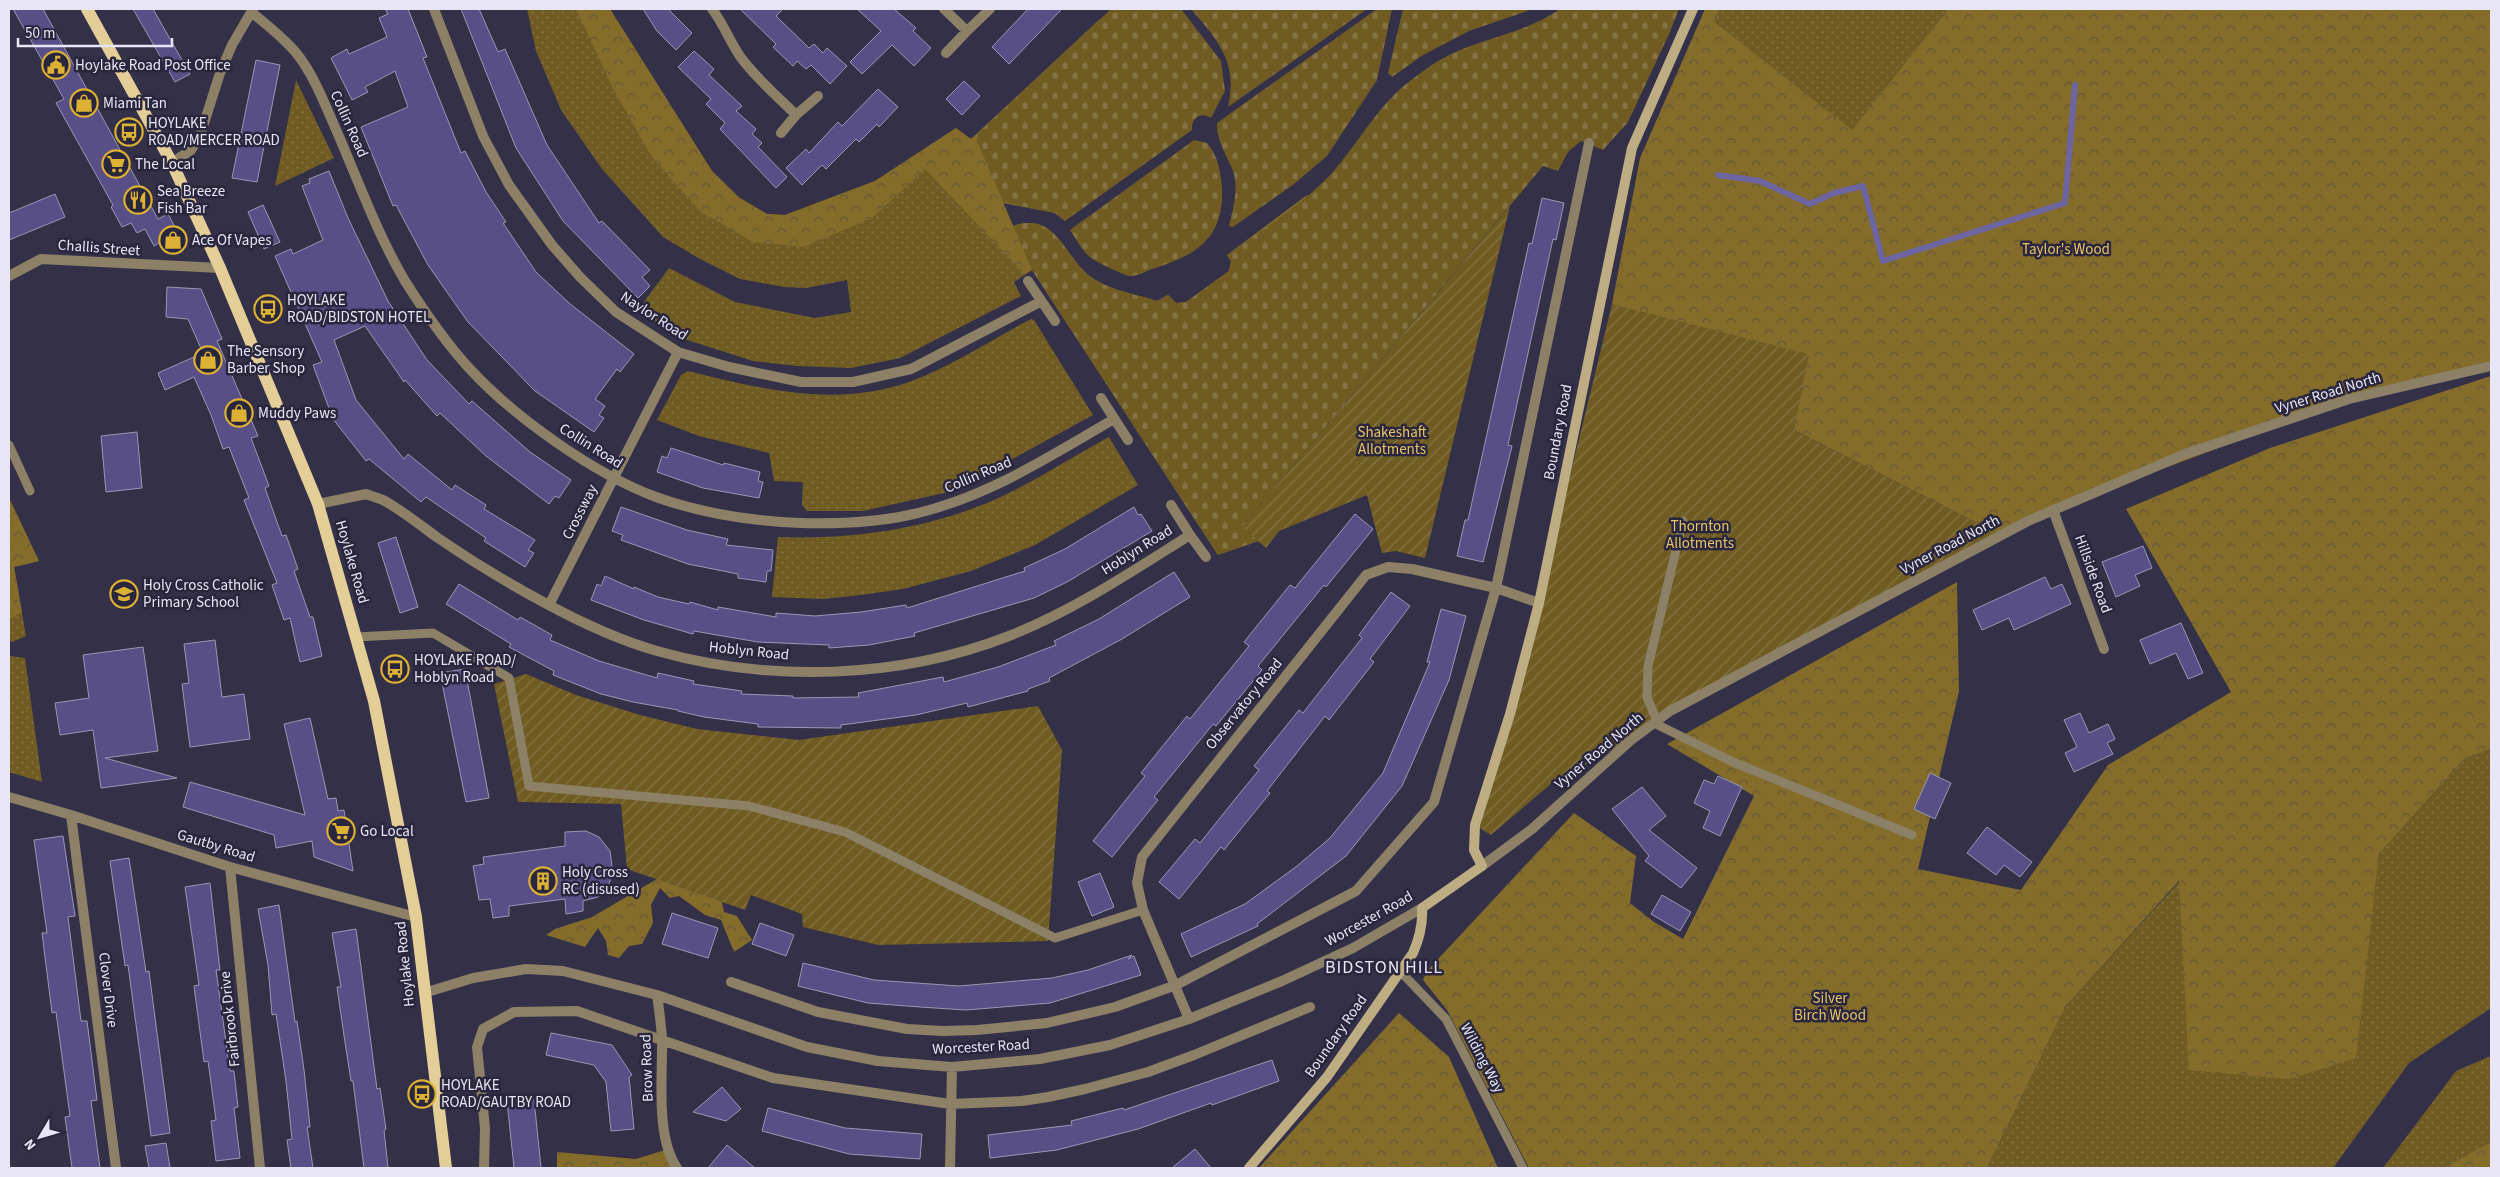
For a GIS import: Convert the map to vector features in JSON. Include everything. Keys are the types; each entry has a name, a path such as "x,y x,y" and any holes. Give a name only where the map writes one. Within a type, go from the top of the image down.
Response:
{"main road":[{"name":"Hoylake Road","path":"87,9 172,163 220,268 318,504 374,701 416,918 446,1168"},
{"name":"Boundary Road","path":"1482,866 1474,850 1475,825 1510,714 1539,603 1632,148 1693,9"},
{"name":"Worcester Road","path":"1422,908 1482,866"},
{"name":"Boundary Road","path":"1248,1168 1327,1077 1400,971 1420,938 1423,921 1422,908"}],"street":[{"name":"Naylor Road","path":"434,9 483,136 509,185 530,215 552,245 580,277 616,312 678,352 783,378 825,383 853,382 911,369 1040,302"},
{"path":"712,9 721,20 740,57 754,74 796,115"},
{"path":"944,9 967,31"},
{"path":"946,53 990,9"},
{"path":"172,163 191,150 200,136 220,73 232,45 252,11"},
{"name":"Collin Road","path":"252,11 298,55 322,98 383,237 404,278 433,324 470,369 536,428 613,479 655,497 726,516 765,522 850,524 909,515 949,504 993,487 1026,471 1114,419"},
{"path":"781,133 796,115 818,96"},
{"name":"Boundary Road","path":"1367,878 1434,802 1496,588 1589,143"},
{"name":"Challis Street","path":"9,276 42,260 220,268"},
{"path":"1028,281 1040,302 1055,321"},
{"name":"Crossway","path":"549,605 678,352"},
{"name":"Vyner Road North","path":"1482,866 1532,829 1631,740 1670,712 1810,635 2028,521 2185,454 2349,399 2491,366"},
{"path":"1101,398 1128,440"},
{"name":"Hoblyn Road","path":"318,504 366,494 384,500 492,574 549,605 602,630 656,651 715,664 772,671 827,672 880,667 946,655 981,646 1011,635 1088,599 1190,535"},
{"name":"Hoblyn Road","path":"1170,505 1206,556"},
{"name":"Hillside Road","path":"2053,510 2104,649"},
{"name":"Observatory Road","path":"1189,1019 1143,910 1137,883 1142,857 1366,575 1388,567 1412,569 1496,588 1539,603"},
{"name":"Gautby Road","path":"9,797 71,815 230,867 416,918"},
{"name":"Clover Drive","path":"71,815 116,1168"},
{"name":"Fairbrook Drive","path":"230,867 260,1168"},
{"name":"Worcester Road","path":"731,982 818,1012 907,1029 943,1031 1047,1023 1115,1007 1176,985 1356,891 1367,878"},
{"name":"Worcester Road","path":"424,993 473,978 526,969 563,971 657,995 808,1047 878,1061 952,1067 1040,1059 1101,1047 1189,1019 1282,981 1344,952 1422,908"},
{"name":"Brow Road","path":"657,995 662,1038 660,1084 668,1149 677,1168"},
{"path":"484,1168 485,1128 477,1047 483,1029 514,1012 577,1011 662,1038 773,1078 950,1104 1048,1098 1148,1072 1310,1007"},
{"path":"950,1168 952,1067"}],"lane":[{"path":"9,445 30,491"},
{"path":"1683,521 1648,666 1646,697 1656,722 1733,762 1912,835"},
{"path":"356,637 433,632 509,678 529,786 749,806 845,832 1055,938 1143,910"},
{"name":"Wilding Way","path":"1400,971 1446,1019 1523,1168"}],"green space":[{"path":"527,9 610,9 712,171 739,197 767,214 785,215 875,181 956,128 970,139 975,136 1032,270 1014,282 1021,296 900,358 851,368 797,366 753,361 681,338 638,310 669,268 735,302 815,318 851,312 847,280 806,288 784,287 740,279 700,259 663,237 602,169 561,110 536,51"},
{"path":"576,9 610,9 712,171 739,198 767,214 785,215 875,181 956,128 971,139 1100,19 1065,221 1055,213 1003,203 1013,226 1029,223 1041,225 1052,232 1086,273 1097,281 1119,290 1157,301 1168,295 1176,303 1186,302 1229,271 1231,261 1227,255 1307,195 1218,555 1032,270 1025,274 925,169 872,218 804,247 753,242 701,212 652,157 615,92"},
{"path":"1111,9 1181,9 1221,61 1225,91 1211,118 1204,115 1197,117 1193,122 1192,130 1065,221 1055,213 1003,202 975,136"},
{"path":"1191,9 1367,9 1228,107 1230,77 1224,54 1210,32"},
{"path":"1377,9 1392,9 1377,80 1327,156 1294,184 1233,227 1229,226 1235,199 1235,178 1218,136 1217,123"},
{"path":"1403,9 1533,9 1469,31 1423,55 1392,77 1388,73"},
{"path":"1560,9 1679,9 1628,122 1603,150 1581,141 1568,152 1558,171 1543,166 1242,527 1259,541 1218,555 1032,270 1013,226 1028,223 1041,225 1060,241 1086,273 1097,281 1119,290 1157,301 1168,295 1176,303 1186,302 1229,271 1231,261 1227,255 1295,206 1320,185 1340,163 1371,121 1408,82 1444,58 1528,26"},
{"name":"Taylor's Wood","path":"1705,9 1719,9 1715,22 1852,130 1948,9 2491,9 2491,366 2349,399 2053,510 2001,535 1794,430 1612,304 1640,158"},
{"path":"1719,9 1948,9 1852,131 1715,22"},
{"path":"296,80 334,158 275,186"},
{"path":"1194,140 1207,143 1211,148 1220,170 1222,183 1218,220 1213,232 1205,242 1183,257 1132,276 1109,268 1088,255 1070,230"},
{"name":"Shakeshaft Allotments","path":"1510,206 1425,558 1396,551 1382,553 1367,495 1279,531 1266,548 1242,527"},
{"name":"Thornton Allotments","path":"1612,304 1809,354 1794,430 2001,535 1670,711 1631,740 1553,782 1491,835 1475,825 1539,603"},
{"path":"1031,319 1034,320 1093,415 985,474 944,493 863,511 807,511 802,505 803,482 774,481 769,453 699,436 657,420 681,375 688,371 743,384 798,393 854,394 881,390 909,382 940,369"},
{"name":"Silver Birch Wood","path":"2491,376 2491,749 2464,759 2379,854 2356,1058 2289,1079 2189,1070 2179,881 2066,1006 1987,1168 1529,1168 1447,1010 1423,980 1427,971 1574,813 1636,856 1630,903 1654,922 1683,939 1754,796 1667,744 1957,582 1959,691 1918,869 2021,890 2108,765 2231,692 2126,509 2270,448"},
{"path":"1109,437 1138,485 1035,545 971,571 903,589 823,599 772,597 778,537 865,534 923,524 951,516 1005,495"},
{"path":"9,498 39,561 14,567 26,636 12,642 9,640"},
{"path":"9,498 39,561 14,567 22,612 9,620"},
{"path":"9,656 25,658 42,782 9,772"},
{"path":"526,674 576,695 640,715 697,729 799,740 1038,706 1062,750 1048,941 878,945 803,927 802,914 751,895 745,910 627,869 621,804 518,802 494,684"},
{"path":"2491,749 2491,1008 2409,1063 2333,1168 1987,1168 2066,1006 2180,881 2355,1058 2379,854 2464,759"},
{"path":"674,869 716,876 724,912 737,916 752,940 734,952 721,920 705,915 679,896 670,898 660,888 651,905 653,923 642,944 629,946 619,958 608,955 606,941 598,928 585,947 546,935 555,929 592,917"},
{"path":"1399,1013 1449,1057 1498,1168 1259,1168"},
{"path":"2491,1056 2491,1142 2448,1168 2383,1168 2456,1071"},
{"path":"2491,1142 2491,1168 2448,1168 2453,1163"},
{"path":"668,1149 677,1168 557,1168 557,1152 636,1159"}],"building":[{"path":"13,9 43,9 158,219 168,214 183,242 168,251 162,241 154,246 145,229 137,233 131,223 122,227 111,207 113,205 56,103 64,99"},
{"path":"133,9 153,9 190,74 175,82"},
{"path":"385,9 408,9 427,57 423,58 461,153 465,151 486,192 506,222 503,223 536,272 569,303 634,354 620,372 617,369 595,399 605,406 599,415 604,418 594,432 535,391 468,322 428,265 396,205 393,206 361,127 408,107 395,71 365,87 368,92 352,100 331,58 347,49 349,54 387,37 379,18 388,14"},
{"path":"461,9 479,9 498,52 505,49 547,145 599,223 602,221 650,270 642,277 650,286 638,298 563,221 516,148"},
{"path":"643,9 668,9 692,33 676,50 657,31"},
{"path":"740,9 783,9 776,16 809,48 814,44 823,53 827,48 847,66 830,84 811,65 806,69 797,61 793,66 773,47 776,44"},
{"path":"857,9 894,9 916,28 913,31 931,48 914,66 892,45 862,74 850,62 881,31"},
{"path":"1028,9 1062,9 1009,64 992,47"},
{"path":"694,51 714,69 709,75 742,106 736,111 756,129 752,134 762,143 758,147 787,177 776,188 720,129 725,123 706,104 711,99 678,67"},
{"path":"256,60 280,65 257,182 232,178"},
{"path":"964,81 980,96 962,115 946,99"},
{"path":"878,89 898,107 879,127 877,124 859,142 856,139 826,169 822,165 802,185 786,168 806,149 809,153 838,122 842,126"},
{"path":"329,171 348,218 388,301 427,360 469,404 472,401 530,452 571,480 559,498 555,496 549,504 486,456 440,413 437,416 405,380 404,382 365,326 334,340 356,400 404,459 408,454 452,490 455,485 486,505 484,509 535,540 528,550 534,553 525,567 484,541 486,538 426,497 421,502 369,459 366,461 333,419 313,365 322,362 275,256 291,249 293,254 323,240 302,186 310,183 309,179"},
{"path":"55,194 65,217 9,240 9,213"},
{"path":"1542,198 1564,203 1556,240 1553,239 1508,445 1512,446 1483,562 1457,556 1465,520 1468,520 1529,243 1532,244"},
{"path":"263,205 280,242 264,249 248,212"},
{"path":"167,287 201,289 222,339 217,341 258,436 251,438 269,486 265,488 282,536 286,535 298,569 294,571 310,617 313,617 322,656 300,662 290,618 284,620 272,585 277,583 244,500 249,498 229,447 223,449 211,415 194,377 165,390 158,373 203,353 188,319 166,317"},
{"path":"137,432 142,488 106,492 101,436"},
{"path":"671,448 723,465 724,463 760,472 758,481 763,482 759,498 703,488 657,472 662,456 667,458"},
{"path":"621,507 687,530 728,539 726,545 773,550 771,571 767,571 766,582 738,578 738,574 688,564 621,540 623,535 612,531"},
{"path":"1134,507 1138,515 1141,514 1152,531 1067,582 1034,598 914,633 915,636 869,645 829,648 829,645 758,642 694,631 693,634 644,620 591,600 597,584 601,586 605,576 658,597 689,604 690,602 718,610 718,607 776,617 776,613 815,616 861,612 906,605 907,608 1025,571 1024,568 1065,549"},
{"path":"1355,514 1373,529 1326,587 1324,585 1258,666 1262,670 1216,726 1213,724 1154,797 1158,800 1112,857 1093,841 1145,776 1141,773 1187,716 1190,719 1249,646 1244,642 1290,585 1295,588"},
{"path":"396,537 418,607 400,613 378,543"},
{"path":"2143,546 2152,568 2135,575 2140,586 2116,597 2102,562"},
{"path":"1174,572 1190,597 1122,639 1049,678 1050,681 1028,689 1028,691 968,707 967,703 916,715 841,725 841,728 758,727 758,724 704,717 601,694 553,675 554,671 509,647 511,644 446,604 459,584 518,620 520,617 552,635 550,640 599,661 657,678 658,673 694,681 693,684 742,691 741,694 793,696 793,698 859,697 858,693 943,677 944,682 998,667 1056,645 1054,641 1099,619"},
{"path":"2045,577 2051,589 2062,584 2071,604 2014,630 2009,618 1982,630 1973,610"},
{"path":"1391,592 1410,606 1370,659 1374,662 1329,720 1325,716 1267,791 1270,793 1224,850 1221,847 1179,899 1159,882 1195,839 1200,843 1259,770 1254,766 1299,710 1303,713 1362,638 1359,635"},
{"path":"1441,609 1466,616 1449,680 1402,786 1346,856 1257,924 1258,926 1191,957 1181,934 1245,904 1297,866 1330,838 1383,773 1430,662 1427,662"},
{"path":"2181,623 2203,673 2188,679 2176,653 2150,664 2140,640"},
{"path":"215,640 222,697 244,694 250,739 190,747 182,684 189,683 184,644"},
{"path":"143,647 158,751 105,758 177,778 101,788 93,730 60,735 55,703 89,698 83,655"},
{"path":"465,669 489,798 466,802 440,673"},
{"path":"2080,713 2089,733 2108,724 2115,739 2107,743 2113,754 2074,772 2065,753 2077,747 2064,720"},
{"path":"310,718 328,799 336,798 338,811 344,810 353,871 314,857 312,841 276,848 274,835 183,807 190,782 305,815 284,724"},
{"path":"1930,773 1951,783 1935,819 1914,809"},
{"path":"1718,776 1742,787 1720,836 1703,828 1710,811 1694,803 1704,780 1714,784"},
{"path":"1642,787 1666,816 1649,830 1697,868 1681,888 1645,861 1649,856 1612,809"},
{"path":"1987,827 2032,862 2020,877 2004,865 1996,875 1967,853"},
{"name":"Holy Cross RC (disused)","path":"586,831 599,837 610,851 613,874 607,888 598,897 583,901 583,911 566,914 565,899 509,906 509,916 493,918 490,899 479,900 473,866 484,864 483,857 565,846 565,832"},
{"path":"63,836 75,916 68,917 81,1021 87,1021 97,1100 91,1101 100,1168 72,1168 65,1117 70,1116 56,1012 52,1013 42,933 47,933 34,840"},
{"path":"129,858 146,972 149,971 170,1133 151,1136 128,965 125,966 110,861"},
{"path":"1100,873 1114,907 1092,916 1078,882"},
{"path":"210,883 220,970 216,970 230,1071 234,1071 238,1107 234,1108 240,1158 216,1161 211,1121 216,1120 208,1061 204,1062 194,986 199,985 185,887"},
{"path":"1662,895 1691,912 1680,931 1651,914"},
{"path":"279,905 295,1022 297,1021 304,1070 310,1127 307,1127 313,1168 291,1168 287,1140 292,1139 286,1081 276,1014 272,1015 268,965 258,909"},
{"path":"672,913 718,928 708,958 662,944"},
{"path":"760,923 794,935 786,956 752,944"},
{"path":"356,929 377,1089 380,1088 386,1129 384,1130 388,1168 364,1168 353,1081 351,1081 337,987 341,987 332,933"},
{"path":"1132,955 1128,959 1134,956 1141,975 1050,1003 966,1010 920,1007 868,1003 798,986 803,963 874,980 959,986 1052,978 1088,970"},
{"path":"551,1033 612,1045 632,1075 629,1077 634,1129 611,1131 606,1082 594,1065 546,1055"},
{"path":"1272,1060 1279,1081 1212,1105 1211,1103 1138,1129 1057,1150 990,1158 988,1135 1072,1125 1071,1121 1123,1108 1124,1110"},
{"path":"722,1087 741,1109 726,1121 693,1112"},
{"path":"534,1099 541,1168 514,1168 507,1101"},
{"path":"768,1108 845,1128 922,1134 920,1159 849,1154 762,1131"},
{"path":"166,1143 170,1168 149,1168 145,1146"},
{"path":"727,1145 755,1168 708,1168"},
{"path":"1195,1149 1211,1168 1172,1168"}],"waterway":[{"path":"1718,175 1760,181 1810,204 1834,193 1863,186 1883,261 2065,203 2075,85"}],"place":[{"name":"Hoylake Road Post Office","path":"56,65"},
{"name":"Miami Tan","path":"84,103"},
{"name":"HOYLAKE ROAD/MERCER ROAD","path":"129,132"},
{"name":"The Local","path":"116,164"},
{"name":"Sea Breeze Fish Bar","path":"138,200"},
{"name":"Ace Of Vapes","path":"173,240"},
{"name":"HOYLAKE ROAD/BIDSTON HOTEL","path":"268,309"},
{"name":"The Sensory Barber Shop","path":"208,360"},
{"name":"Muddy Paws","path":"239,413"},
{"name":"Holy Cross Catholic Primary School","path":"124,594"},
{"name":"HOYLAKE ROAD/ Hoblyn Road","path":"395,669"},
{"name":"Go Local","path":"341,831"},
{"name":"Holy Cross RC (disused)","path":"543,881"},
{"name":"HOYLAKE ROAD/GAUTBY ROAD","path":"422,1094"}],"district":[{"name":"BIDSTON HILL","path":"1384,967"}]}
